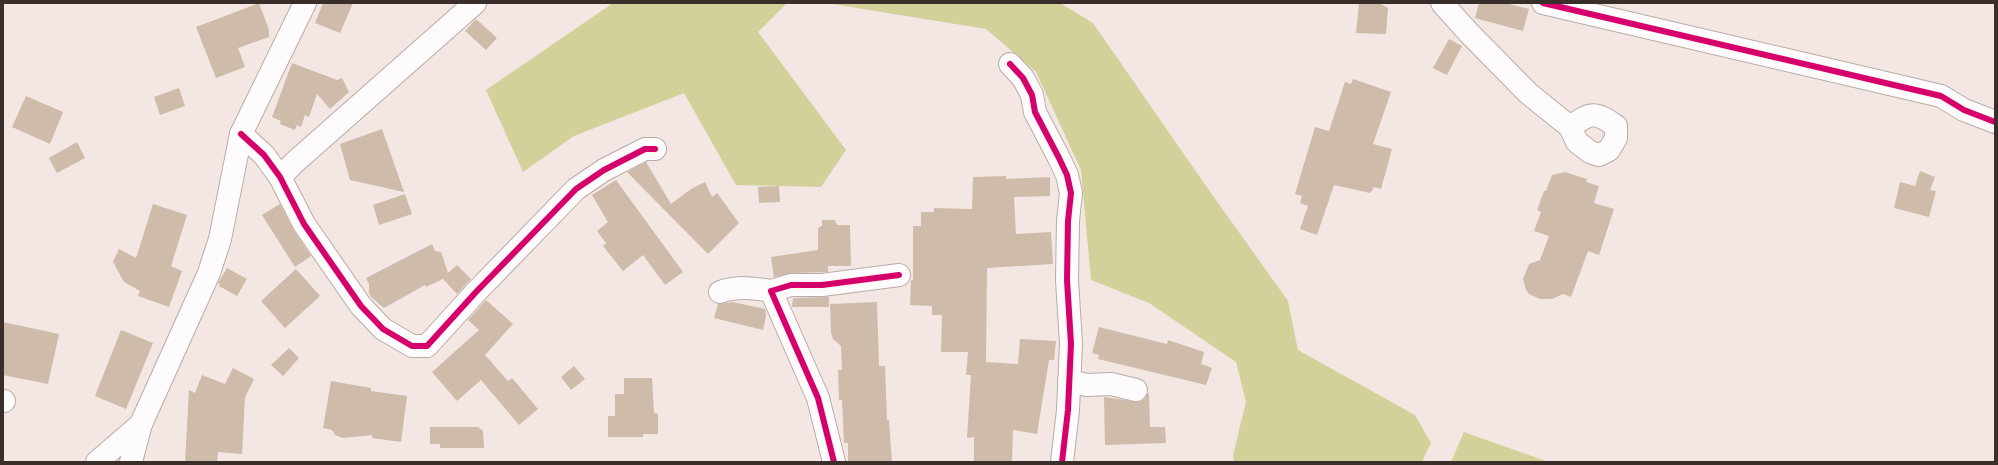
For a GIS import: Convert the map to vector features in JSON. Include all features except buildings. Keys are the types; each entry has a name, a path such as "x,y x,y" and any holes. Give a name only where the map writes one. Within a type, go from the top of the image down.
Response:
{"street":[{"path":"131,462 141,424 209,273 220,239 241,134 305,3"},
{"path":"280,177 295,162 421,53 475,3"},
{"path":"1442,3 1468,32 1528,93 1570,127"},
{"path":"1543,3 1941,96 1964,110 1995,122"},
{"path":"1010,64 1023,78 1032,95 1035,112 1066,174 1071,193 1068,221 1068,280 1071,344 1065,448 1062,462"},
{"path":"241,134 264,155 280,177 304,224 361,306 383,329 412,346 427,346 481,286 576,189 604,170 645,149 655,149"},
{"path":"720,292 730,289 755,288 771,290 791,284 822,285 899,275"},
{"path":"771,290 818,398 834,462"},
{"path":"1069,381 1087,385 1111,384 1136,390"},
{"path":"97,462 141,424"}],"shaded area":[{"path":"613,3 787,3 758,32 846,150 821,187 736,185 684,93 574,136 523,172 486,90"},
{"path":"826,3 1060,3 1093,23 1288,301 1298,350 1415,415 1431,443 1422,462 1234,462 1233,455 1246,402 1236,362 1149,303 1091,280 1081,170 1036,72 986,29"},
{"path":"1464,432 1549,462 1451,462"}],"cycle path":[{"path":"1543,3 1941,96 1964,110 1995,122"},
{"path":"1010,64 1023,78 1032,95 1035,112 1067,175 1071,193 1068,221 1067,280 1071,344 1068,410 1062,462"},
{"path":"241,134 264,155 280,177 304,224 361,306 383,329 412,346 427,346 476,292 576,189 604,170 645,149 655,149"},
{"path":"834,462 818,398 771,291 791,285 822,285 899,275"}]}
